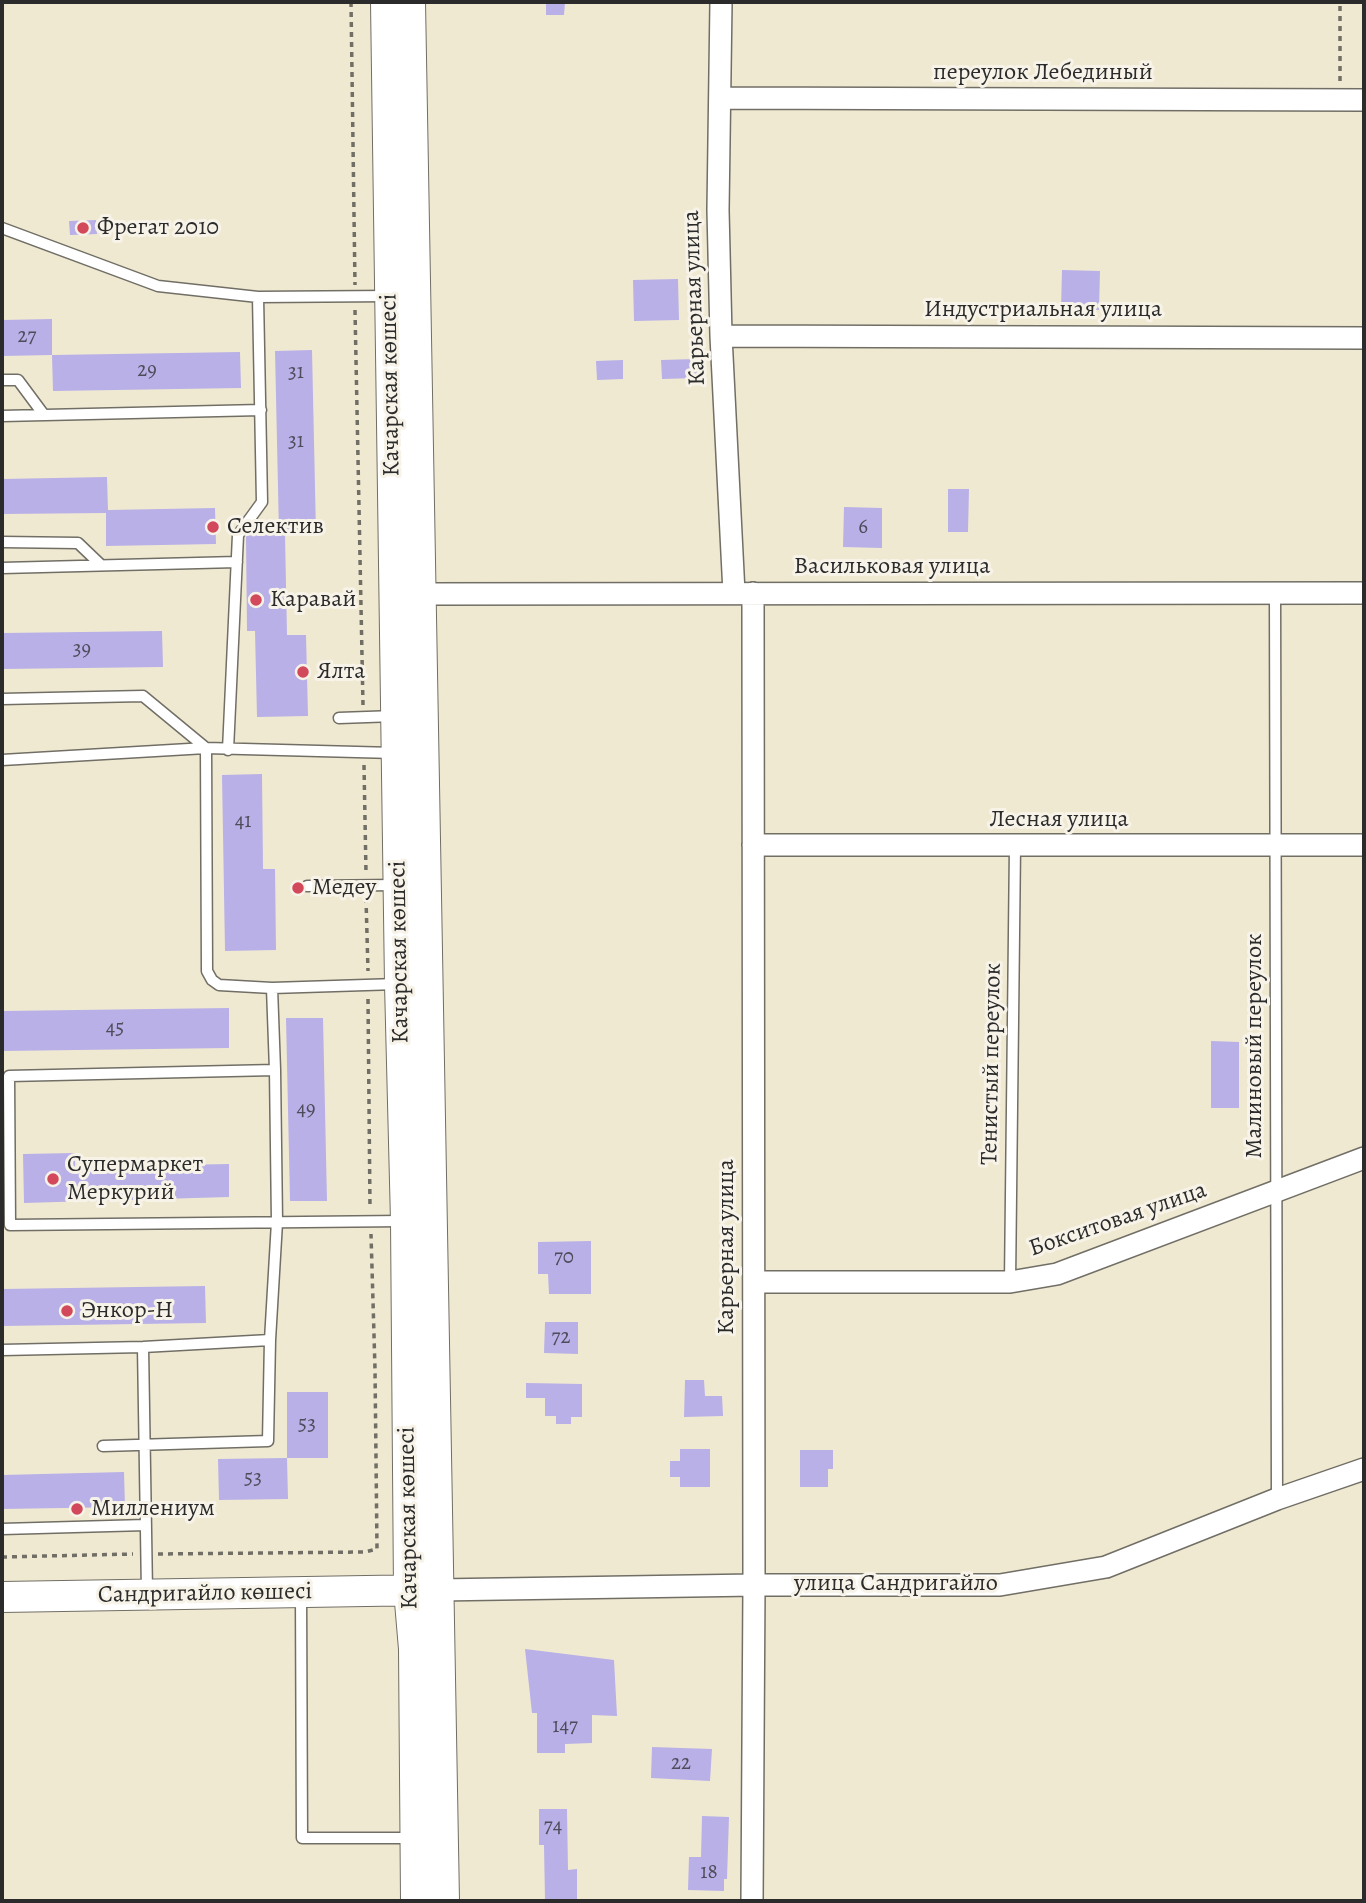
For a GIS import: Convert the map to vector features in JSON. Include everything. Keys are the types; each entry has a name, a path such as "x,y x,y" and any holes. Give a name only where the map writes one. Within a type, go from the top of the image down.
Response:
{"main road":[{"name":"Качарская көшесі","path":"386,2 399,69 421,594 408,877 400,984 406,1221 420,1387"},
{"name":"Качарская көшесі","path":"410,2 399,69 390,296 396,716 408,877 423,1590 444,1901"},
{"name":"Качарская көшесі","path":"416,1901 414,1649 423,1590"},
{"name":"Сандригайло көшесі","path":"2,1597 423,1590"}],"street":[{"name":"Карьерная улица","path":"721,2 718,210 721,336 743,593 753,845 752,1901"},
{"name":"переулок Лебединый","path":"721,98 1364,100"},
{"name":"Индустриальная улица","path":"721,336 1364,338"},
{"name":"Васильковая улица","path":"421,594 1364,593"},
{"name":"Лесная улица","path":"753,845 1364,845"},
{"name":"Бокситовая улица","path":"754,1282 1010,1282 1057,1274 1364,1158"},
{"name":"улица Сандригайло","path":"423,1590 754,1585 1000,1586 1106,1567 1277,1499 1364,1469"}],"lane":[{"path":"2,228 158,286 258,297 390,296"},
{"path":"228,750 237,535 262,502 258,297"},
{"path":"2,380 18,380 44,415"},
{"path":"2,416 261,410"},
{"path":"2,542 78,543 101,565"},
{"path":"2,568 237,562"},
{"name":"Малиновый переулок","path":"1275,593 1277,1499"},
{"path":"2,699 143,696 206,748"},
{"path":"339,718 396,716"},
{"path":"206,748 207,971 212,980 219,985 272,988 400,984"},
{"path":"2,760 206,748 397,753"},
{"name":"Тенистый переулок","path":"1010,1282 1015,846"},
{"path":"307,886 366,885 408,877"},
{"path":"103,1446 268,1441 270,1340 277,1222 272,988"},
{"path":"275,1070 9,1076 10,1225 406,1221"},
{"path":"2,1350 143,1347 270,1340"},
{"path":"143,1347 147,1595"},
{"path":"2,1529 146,1525"},
{"path":"301,1592 302,1838 415,1839"}],"path":[{"path":"351,2 363,717"},
{"path":"1339,2 1339,100"},
{"path":"2,1557 365,1552 377,1549 364,753"}],"building":[{"path":"546,2 565,2 564,15 546,15"},
{"name":"Фрегат 2010","path":"96,220 97,234 70,235 69,221"},
{"path":"1062,270 1100,271 1099,310 1061,309"},
{"path":"678,279 679,320 634,321 633,280"},
{"path":"52,319 52,355 2,356 2,320"},
{"path":"312,350 316,533 285,534 287,635 306,635 308,716 257,717 255,631 247,631 246,537 249,533 279,533 275,351"},
{"path":"240,352 241,388 53,391 52,355"},
{"path":"696,359 697,378 662,379 661,360"},
{"path":"623,360 623,379 597,380 596,361"},
{"path":"107,477 108,510 215,508 216,544 106,546 106,513 2,514 2,479"},
{"path":"948,489 969,489 968,532 948,532"},
{"path":"844,507 882,508 882,548 843,547"},
{"path":"162,631 163,667 2,669 2,633"},
{"path":"262,774 263,869 275,869 276,950 225,951 222,775"},
{"path":"229,1008 229,1048 2,1051 2,1011"},
{"path":"286,1018 323,1018 327,1201 290,1201"},
{"path":"1211,1041 1239,1042 1239,1108 1211,1108"},
{"path":"75,1153 75,1167 229,1164 229,1197 24,1203 23,1154"},
{"path":"591,1241 591,1294 549,1294 548,1274 538,1274 538,1242"},
{"path":"205,1286 206,1323 2,1326 2,1289"},
{"path":"545,1322 578,1322 578,1354 544,1353"},
{"path":"685,1380 704,1380 705,1396 722,1396 723,1416 684,1417"},
{"path":"526,1383 582,1384 582,1417 571,1417 571,1424 556,1424 556,1416 545,1416 545,1398 526,1398"},
{"path":"287,1392 328,1392 328,1458 287,1458"},
{"path":"680,1449 710,1449 710,1487 680,1487 680,1477 670,1477 670,1461 680,1461"},
{"path":"800,1450 833,1450 833,1469 828,1469 828,1487 800,1487"},
{"path":"287,1458 288,1499 219,1500 218,1459"},
{"path":"124,1472 125,1507 2,1509 2,1475"},
{"path":"525,1649 614,1660 617,1716 592,1715 592,1743 565,1744 565,1753 537,1753 537,1713 532,1713"},
{"path":"652,1747 712,1749 710,1781 651,1778"},
{"path":"539,1809 567,1809 568,1870 577,1869 577,1901 545,1901 544,1845 539,1845"},
{"path":"702,1816 729,1817 727,1879 724,1879 724,1891 688,1890 689,1857 701,1857"}],"place":[{"name":"Фрегат 2010","path":"83,228"},
{"name":"Селектив","path":"213,527"},
{"name":"Каравай","path":"256,600"},
{"name":"Ялта","path":"303,672"},
{"name":"Медеу","path":"298,888"},
{"name":"Супермаркет Меркурий","path":"53,1179"},
{"name":"Энкор-Н","path":"67,1311"},
{"name":"Миллениум","path":"77,1509"}]}
